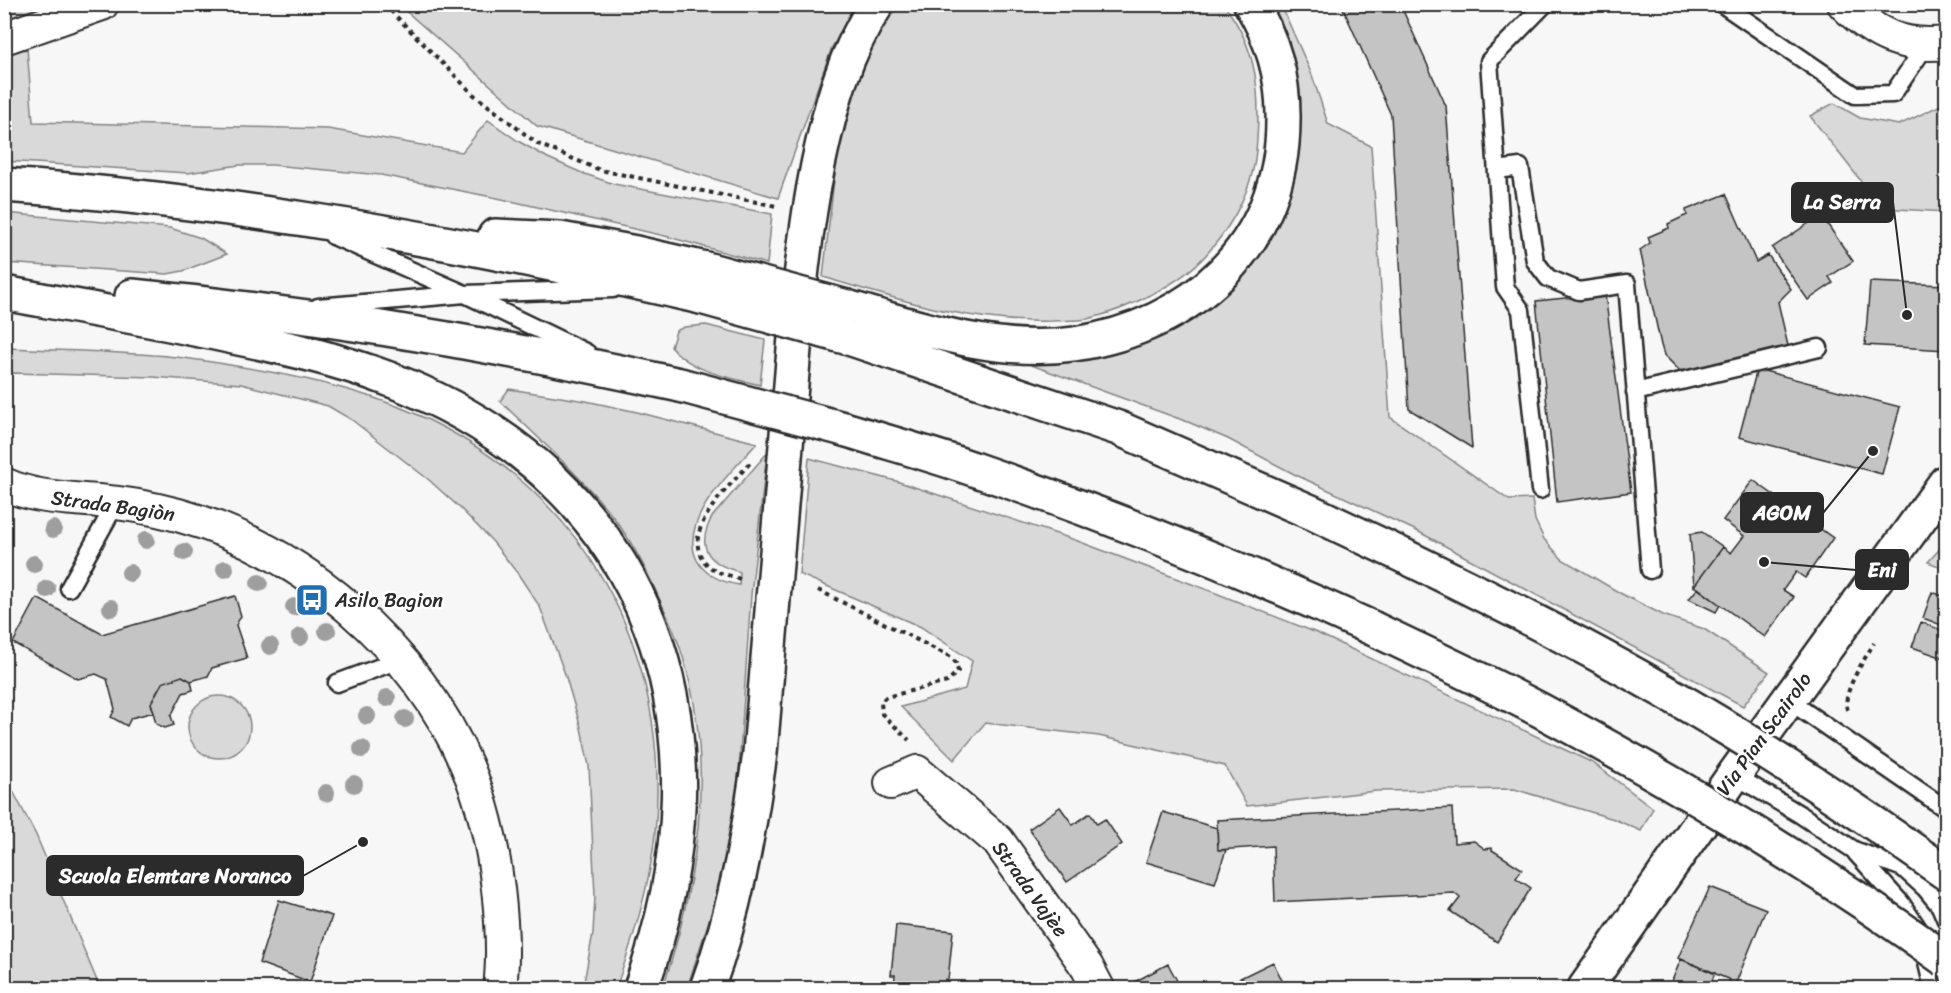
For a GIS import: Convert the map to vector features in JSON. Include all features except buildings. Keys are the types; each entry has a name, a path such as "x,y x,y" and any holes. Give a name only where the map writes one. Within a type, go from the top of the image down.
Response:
{"main road":[{"path":"706,988 725,932 739,880 756,784 801,269 814,187 833,101 847,59 877,4"},
{"path":"4,185 127,196 380,231 560,239 636,253 696,286 848,323 1037,346 1072,344 1137,328 1168,315 1196,297 1224,272 1246,245 1263,217 1274,191 1280,164 1283,102 1272,46 1251,4"},
{"path":"4,287 109,294 232,307 466,341 672,383 844,429 977,470 1141,529 1303,597 1538,709 1692,795 1842,888 1947,960"},
{"path":"4,293 157,320 271,345 336,360 390,379 440,401 477,421 515,447 577,506 606,541 628,576 648,618 664,663 673,703 680,790 677,833 672,877 650,964 641,988"},
{"path":"848,323 1118,428 1406,556 1525,616 1697,711 1836,798 1947,873"},
{"name":"Via Pian Scairolo","path":"1585,988 1734,775 1947,482"}],"street":[{"path":"4,38 102,4"},
{"path":"1845,4 1860,20 1892,39 1936,44"},
{"name":"Strada Bagiòn","path":"4,484 39,495 116,503 178,515 246,540 272,553 324,586 368,625 399,660 430,701 456,741 468,767 491,844 501,908 504,943 500,988"},
{"name":"Strada Vajèe","path":"904,777 998,841 1087,968 1098,988"}],"lane":[{"path":"1540,490 1521,310 1505,287 1489,61 1545,4"},
{"path":"1722,4 1855,95 1893,94 1936,44"},
{"path":"1497,170 1520,167 1535,261 1548,278 1579,291 1626,284 1650,570"},
{"path":"252,212 308,226 352,243 465,294 570,346 615,365 672,383"},
{"path":"232,307 294,309 465,294 696,286"},
{"path":"1635,392 1819,348"},
{"path":"69,588 116,503"},
{"path":"337,683 399,660"},
{"path":"1788,700 1947,809"},
{"path":"1734,775 1854,850 1903,868 1925,888 1940,906 1947,920"},
{"path":"1854,850 1901,903 1919,930 1933,988"}],"path":[{"path":"384,4 473,94 538,144 600,170 780,206"},
{"path":"740,579 715,570 705,562 698,548 698,535 702,521 711,508 755,458"},
{"path":"818,590 951,657 956,663 957,671 947,682 891,696 882,702 882,714 923,754 904,777"},
{"path":"1850,714 1846,698 1876,638"}],"shaded area":[{"path":"5,4 52,5 5,22"},
{"path":"1223,4 1244,38 1255,74 1258,112 1254,164 1247,191 1235,216 1205,256 1175,281 1135,303 1095,317 1078,320 1021,321 935,308 823,277 836,162 857,84 874,40 897,5"},
{"path":"399,5 858,5 832,47 778,198 537,126"},
{"path":"1263,5 1281,5 1312,75 1328,124 1371,146 1390,417 1509,500 1532,499 1535,520 1544,539 1562,559 1663,615 1704,629 1769,672 1743,706 1419,532 1294,474 1228,439 1188,422 1020,361 1174,327 1207,309 1234,284 1259,255 1278,219 1291,181 1296,148"},
{"path":"27,48 33,122 328,129 462,152 488,120 548,158 614,184 772,214 767,264 665,236 502,199 381,175 272,165 239,165 188,173 5,161 5,55"},
{"path":"1946,97 1946,212 1882,208 1810,116 1834,103 1860,118 1899,125 1941,105"},
{"path":"4,213 170,228 201,238 227,254 183,271 167,274 5,263"},
{"path":"706,325 765,340 760,385 712,373 690,363 671,347 676,331 684,327"},
{"path":"5,348 172,356 301,378 371,397 416,414 476,447 527,486 571,532 606,584 632,641 649,702 657,766 653,854 645,893 616,988 583,988 593,933 595,896 589,766 581,728 565,674 540,607 493,542 429,480 352,420 328,406 241,384 153,377 13,373 5,376"},
{"path":"509,389 586,401 637,412 757,443 710,497 695,529 693,545 700,566 720,580 733,584 739,585 740,572 720,564 708,553 705,546 707,528 712,517 767,453 751,595 738,783 727,849 713,908 687,988 663,988 685,908 698,824 699,740 693,698 683,657 654,586 629,539 581,480 500,401"},
{"path":"809,458 896,481 1075,540 1317,633 1593,763 1653,808 1641,831 1614,819 1514,789 1376,791 1247,806 1225,766 1099,736 985,723 954,760 901,707 965,689 972,661 921,627 799,574"},
{"path":"1946,542 1946,569 1928,562"},
{"path":"213,696 225,696 241,705 248,715 250,727 248,739 241,749 225,758 213,758 202,753 193,744 188,733 188,721 193,710 202,701"},
{"path":"4,774 36,835 100,988 5,988"}],"place":[{"name":"La Serra","path":"1907,315"},
{"name":"AGOM","path":"1873,451"},
{"name":"Eni","path":"1764,562"},
{"name":"Asilo Bagion","path":"312,600"},
{"name":"Scuola Elemtare Noranco","path":"363,842"}]}
